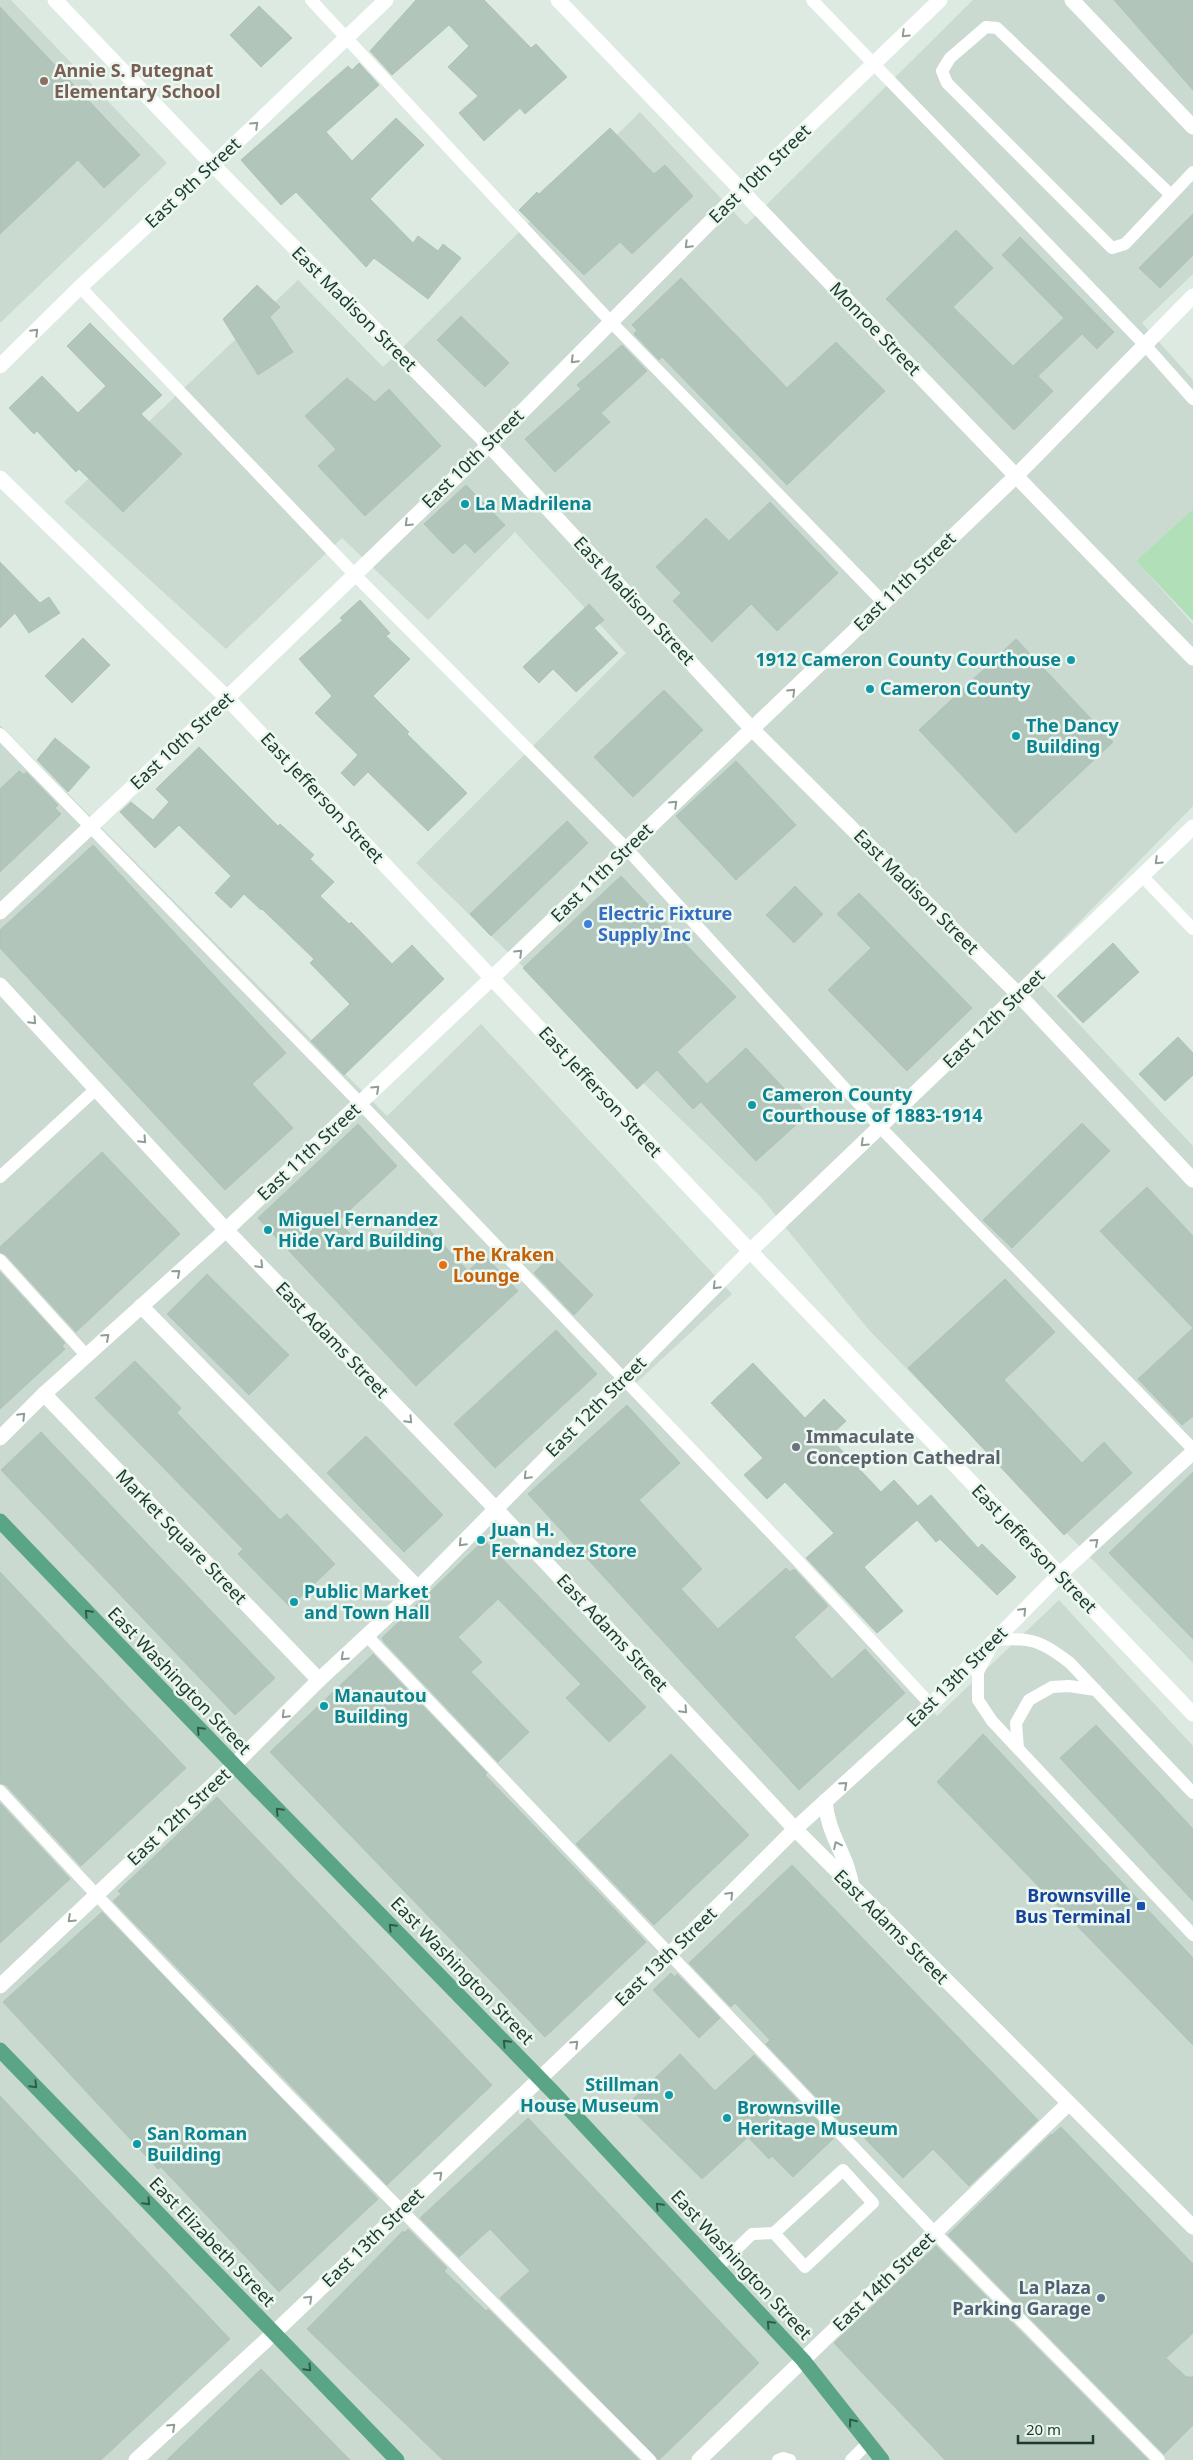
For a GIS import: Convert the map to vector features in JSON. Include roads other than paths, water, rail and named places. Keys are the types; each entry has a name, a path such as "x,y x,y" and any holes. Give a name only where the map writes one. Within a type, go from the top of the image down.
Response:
{"main road":[{"name":"East Washington Street","path":"0,1521 234,1765 540,2078 803,2360 882,2460"},
{"name":"East Elizabeth Street","path":"0,2050 397,2460"}],"street":[{"name":"East Madison Street","path":"55,0 213,166 489,445 752,729 1019,995 1193,1180"},
{"name":"East 9th Street","path":"0,366 80,287 213,166 386,0"},
{"name":"Monroe Street","path":"558,0 1015,477 1193,658"},
{"name":"East 10th Street","path":"0,912 227,698 489,445 742,190 940,0"},
{"path":"1072,0 1193,127"},
{"name":"East 11th Street","path":"0,1438 86,1355 226,1230 884,603 1015,477 1193,296"},
{"name":"East Jefferson Street","path":"0,478 227,698 750,1251 1193,1714"},
{"name":"East 12th Street","path":"0,1986 234,1765 319,1680 418,1588 750,1251 1193,828"},
{"name":"East Adams Street","path":"0,985 226,1230 495,1508 795,1829 1193,2227"},
{"path":"140,1306 418,1588"},
{"name":"Market Square Street","path":"44,1394 319,1680"},
{"name":"East 13th Street","path":"136,2460 274,2333 669,1955 795,1829 931,1705 1059,1575 1193,1450"},
{"path":"826,1801 830,1830 850,1869 852,1888"},
{"name":"East 14th Street","path":"699,2460 1068,2104"}],"lane":[{"path":"311,0 611,322 884,603"},
{"path":"812,0 1145,345 1193,399"},
{"path":"1171,195 997,28 986,26 950,58 942,71 947,83 1112,248 1125,244 1193,172"},
{"path":"80,287 355,575 626,849 880,1127 1193,1450"},
{"path":"0,734 360,1103 797,1560 931,1705"},
{"path":"1142,876 1193,930"},
{"path":"0,1177 96,1088"},
{"path":"0,1260 86,1355"},
{"path":"367,1636 881,2177 1159,2460"},
{"path":"1193,1793 1070,1663 1047,1645 1021,1638 995,1640 978,1672 978,1700 992,1721 1193,1935"},
{"path":"1018,1749 1016,1723 1029,1700 1052,1687 1069,1686 1096,1690"},
{"path":"0,1791 96,1895 401,2211 650,2460"},
{"path":"717,2268 752,2234 774,2233 843,2170 873,2203 804,2267 774,2233"},
{"path":"865,2194 881,2177"},
{"path":"851,2460 868,2443"},
{"path":"778,2460 783,2458 790,2460"}],"place":[{"name":"Annie S. Putegnat Elementary School","path":"44,81"},
{"name":"La Madrilena","path":"465,504"},
{"name":"1912 Cameron County Courthouse","path":"1071,660"},
{"name":"Cameron County","path":"870,689"},
{"name":"The Dancy Building","path":"1016,736"},
{"name":"Electric Fixture Supply Inc","path":"588,924"},
{"name":"Cameron County Courthouse of 1883-1914","path":"752,1105"},
{"name":"Miguel Fernandez Hide Yard Building","path":"268,1230"},
{"name":"The Kraken Lounge","path":"443,1265"},
{"name":"Immaculate Conception Cathedral","path":"796,1447"},
{"name":"Juan H. Fernandez Store","path":"481,1540"},
{"name":"Public Market and Town Hall","path":"294,1602"},
{"name":"Manautou Building","path":"324,1706"},
{"name":"Brownsville Bus Terminal","path":"1141,1906"},
{"name":"Stillman House Museum","path":"669,2095"},
{"name":"Brownsville Heritage Museum","path":"727,2118"},
{"name":"San Roman Building","path":"137,2144"},
{"name":"La Plaza Parking Garage","path":"1101,2298"}]}
